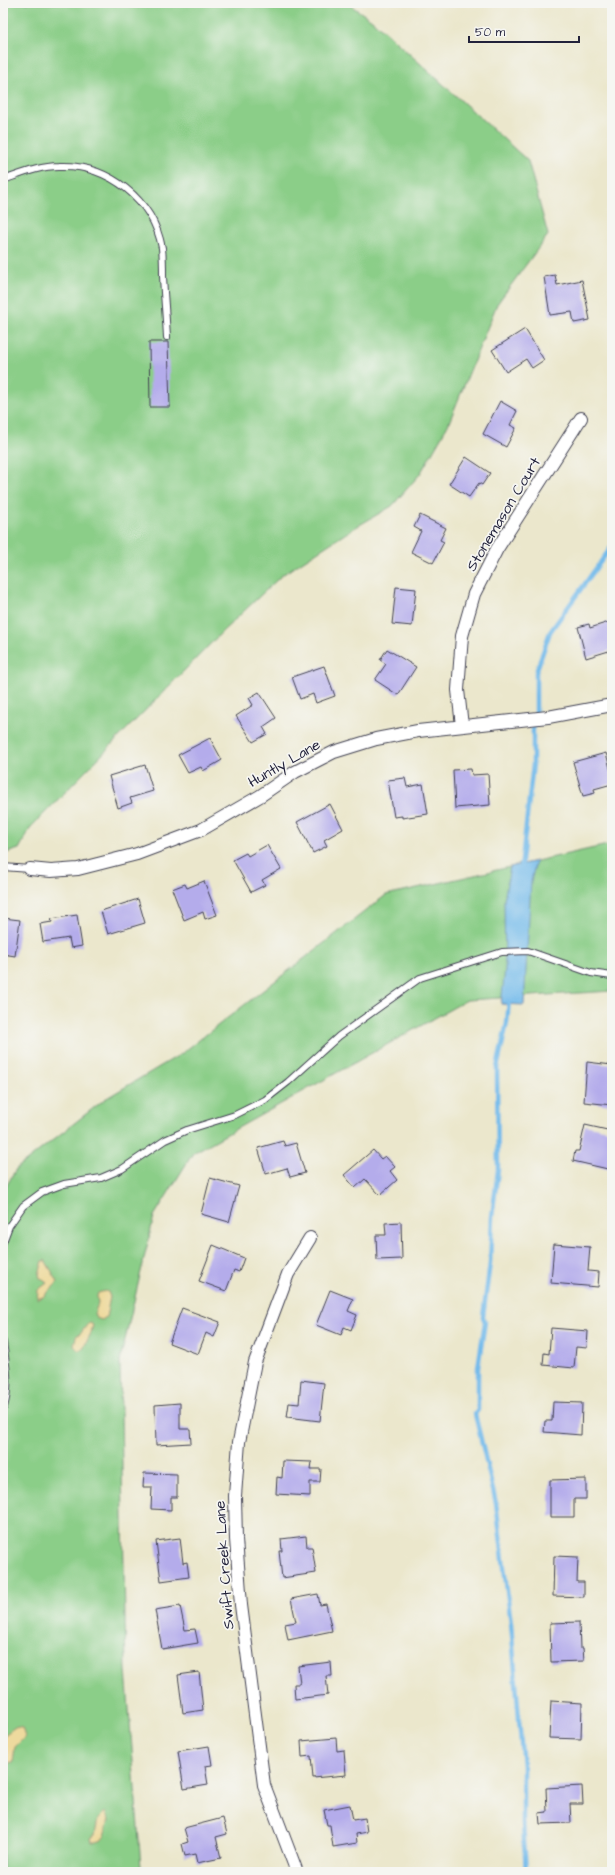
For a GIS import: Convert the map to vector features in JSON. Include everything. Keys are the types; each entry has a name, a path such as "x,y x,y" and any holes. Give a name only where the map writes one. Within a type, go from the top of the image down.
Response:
{"street":[{"name":"Stonemason Court","path":"462,726 458,690 462,636 474,594 497,549 581,418"},
{"name":"Huntly Lane","path":"30,869 78,869 137,854 201,830 260,796 295,772 334,752 376,738 418,731 548,717 612,705"},
{"name":"Swift Creek Lane","path":"297,1872 264,1785 241,1605 236,1539 235,1496 240,1442 256,1362 288,1274 310,1238"}],"lane":[{"path":"3,180 35,170 59,166 82,168 105,174 123,185 142,203 154,223 162,249 167,337"},
{"path":"3,867 30,869"},
{"path":"3,1242 9,1226 23,1206 42,1192 64,1184 102,1178 122,1170 165,1140 187,1130 235,1115 265,1100 288,1082 339,1036 420,978 502,952 528,951 591,973 612,976"},
{"path":"3,1342 8,1379 6,1402 3,1410"}],"green space":[{"path":"3,3 347,3 372,20 528,161 548,235 497,304 448,425 420,474 392,506 351,530 282,575 223,631 31,827 19,849 3,854"},
{"path":"612,844 612,991 467,1000 193,1153 154,1216 120,1361 126,1670 141,1867 140,1872 3,1872 3,1192 16,1169 105,1099 181,1054 386,895"}],"sand":[{"path":"45,1260 58,1282 43,1297 37,1299 38,1290 47,1283 40,1278 39,1274 43,1261"},
{"path":"105,1291 108,1292 110,1297 106,1317 102,1320 96,1318 94,1314 98,1304 98,1293"},
{"path":"89,1322 93,1325 91,1333 83,1349 79,1351 74,1346 76,1336 81,1333"},
{"path":"15,1727 22,1728 25,1737 15,1747 13,1762 3,1764 3,1736"},
{"path":"105,1812 109,1820 104,1835 97,1842 92,1842 91,1838 95,1835 98,1819"}],"water":[{"path":"536,861 531,881 524,1005 501,1004 505,970 504,900 510,867"}],"building":[{"path":"555,275 557,285 582,280 590,320 574,323 572,312 550,315 544,277"},
{"path":"525,329 544,360 532,368 526,359 506,372 492,350"},
{"path":"149,342 168,342 170,407 150,407"},
{"path":"500,401 517,411 510,425 516,428 506,447 483,434"},
{"path":"466,457 490,473 482,485 479,483 469,497 449,484"},
{"path":"420,515 446,528 440,540 444,542 433,563 411,552 421,531 414,527"},
{"path":"396,587 416,589 412,626 392,624"},
{"path":"612,621 612,650 586,658 578,627 589,624 590,628"},
{"path":"387,649 416,667 398,695 375,680 386,664 380,660"},
{"path":"324,666 335,696 316,703 313,694 300,699 292,677"},
{"path":"259,692 276,718 263,727 267,734 253,742 236,716 253,705 249,698"},
{"path":"210,738 222,760 203,771 201,767 188,773 178,755"},
{"path":"606,753 612,776 612,784 594,789 595,793 583,796 573,762"},
{"path":"145,765 153,791 130,798 132,803 118,808 109,776"},
{"path":"471,769 472,775 488,774 490,805 455,808 453,770"},
{"path":"405,778 407,787 423,784 428,814 402,818 402,816 394,817 388,780"},
{"path":"330,804 343,829 324,840 327,846 313,853 297,822"},
{"path":"267,845 281,869 262,880 265,885 251,892 233,860 246,853 248,856"},
{"path":"204,881 217,915 205,919 203,912 184,920 172,889 185,884 187,888"},
{"path":"138,899 145,923 108,934 101,911"},
{"path":"77,915 82,946 71,948 69,938 43,942 40,924 52,922 51,919"},
{"path":"3,918 20,920 15,956 3,954"},
{"path":"587,1062 612,1065 612,1105 584,1102"},
{"path":"585,1125 612,1131 612,1170 573,1161 575,1151 579,1151"},
{"path":"283,1141 285,1146 296,1143 305,1173 290,1177 287,1168 266,1174 258,1148"},
{"path":"373,1150 381,1159 385,1156 395,1167 390,1171 397,1180 380,1195 365,1179 355,1188 344,1175"},
{"path":"210,1178 239,1186 229,1222 201,1214"},
{"path":"401,1222 402,1259 377,1260 376,1235 386,1235 385,1223"},
{"path":"554,1244 590,1247 588,1271 599,1272 598,1287 551,1283"},
{"path":"213,1245 244,1258 239,1272 234,1270 226,1291 199,1281"},
{"path":"330,1290 353,1299 348,1311 357,1315 351,1330 344,1327 341,1335 316,1325"},
{"path":"182,1308 220,1322 214,1337 206,1333 198,1354 169,1343"},
{"path":"551,1328 588,1331 587,1348 576,1347 574,1368 543,1365 544,1353 549,1354"},
{"path":"301,1380 324,1383 320,1421 287,1417 289,1403 299,1404"},
{"path":"553,1402 582,1403 581,1435 544,1432 545,1421 552,1421"},
{"path":"180,1403 180,1429 190,1429 191,1443 156,1445 155,1405"},
{"path":"283,1461 312,1462 311,1469 321,1469 320,1482 310,1482 310,1496 276,1494 277,1477 282,1478"},
{"path":"144,1473 177,1474 177,1497 171,1497 171,1510 151,1509 152,1487 143,1487"},
{"path":"586,1479 586,1499 574,1499 574,1517 550,1517 550,1480"},
{"path":"306,1536 307,1547 312,1547 316,1573 282,1578 279,1551 282,1551 281,1539"},
{"path":"180,1538 183,1563 187,1562 189,1577 161,1581 156,1541"},
{"path":"554,1556 578,1557 577,1582 584,1582 584,1597 553,1596"},
{"path":"318,1594 320,1605 326,1604 332,1631 288,1640 285,1624 296,1622 291,1599"},
{"path":"180,1606 185,1630 195,1629 198,1643 162,1649 155,1610"},
{"path":"579,1622 580,1648 583,1648 584,1661 551,1662 550,1623"},
{"path":"331,1662 332,1676 326,1676 328,1695 295,1699 294,1684 300,1684 298,1666"},
{"path":"199,1672 203,1710 183,1713 178,1675"},
{"path":"551,1701 582,1703 581,1739 549,1738"},
{"path":"336,1738 337,1751 344,1750 346,1775 313,1778 311,1756 302,1757 301,1741"},
{"path":"209,1746 212,1765 205,1766 208,1785 184,1789 178,1751"},
{"path":"582,1786 583,1804 570,1804 571,1823 540,1824 539,1813 547,1812 546,1788"},
{"path":"350,1805 353,1820 365,1818 367,1832 356,1834 357,1843 333,1847 330,1825 327,1825 324,1810"},
{"path":"223,1818 227,1834 216,1837 221,1858 197,1863 195,1854 185,1856 182,1844 188,1842 184,1828"}],"waterway":[{"path":"521,869 533,764 533,727 536,723 536,672 550,632 612,546"},
{"path":"509,1000 507,1023 497,1068 498,1170 492,1217 490,1263 483,1317 485,1322 478,1367 478,1410 475,1414 496,1503 511,1623 523,1767 523,1823 526,1872"}]}
